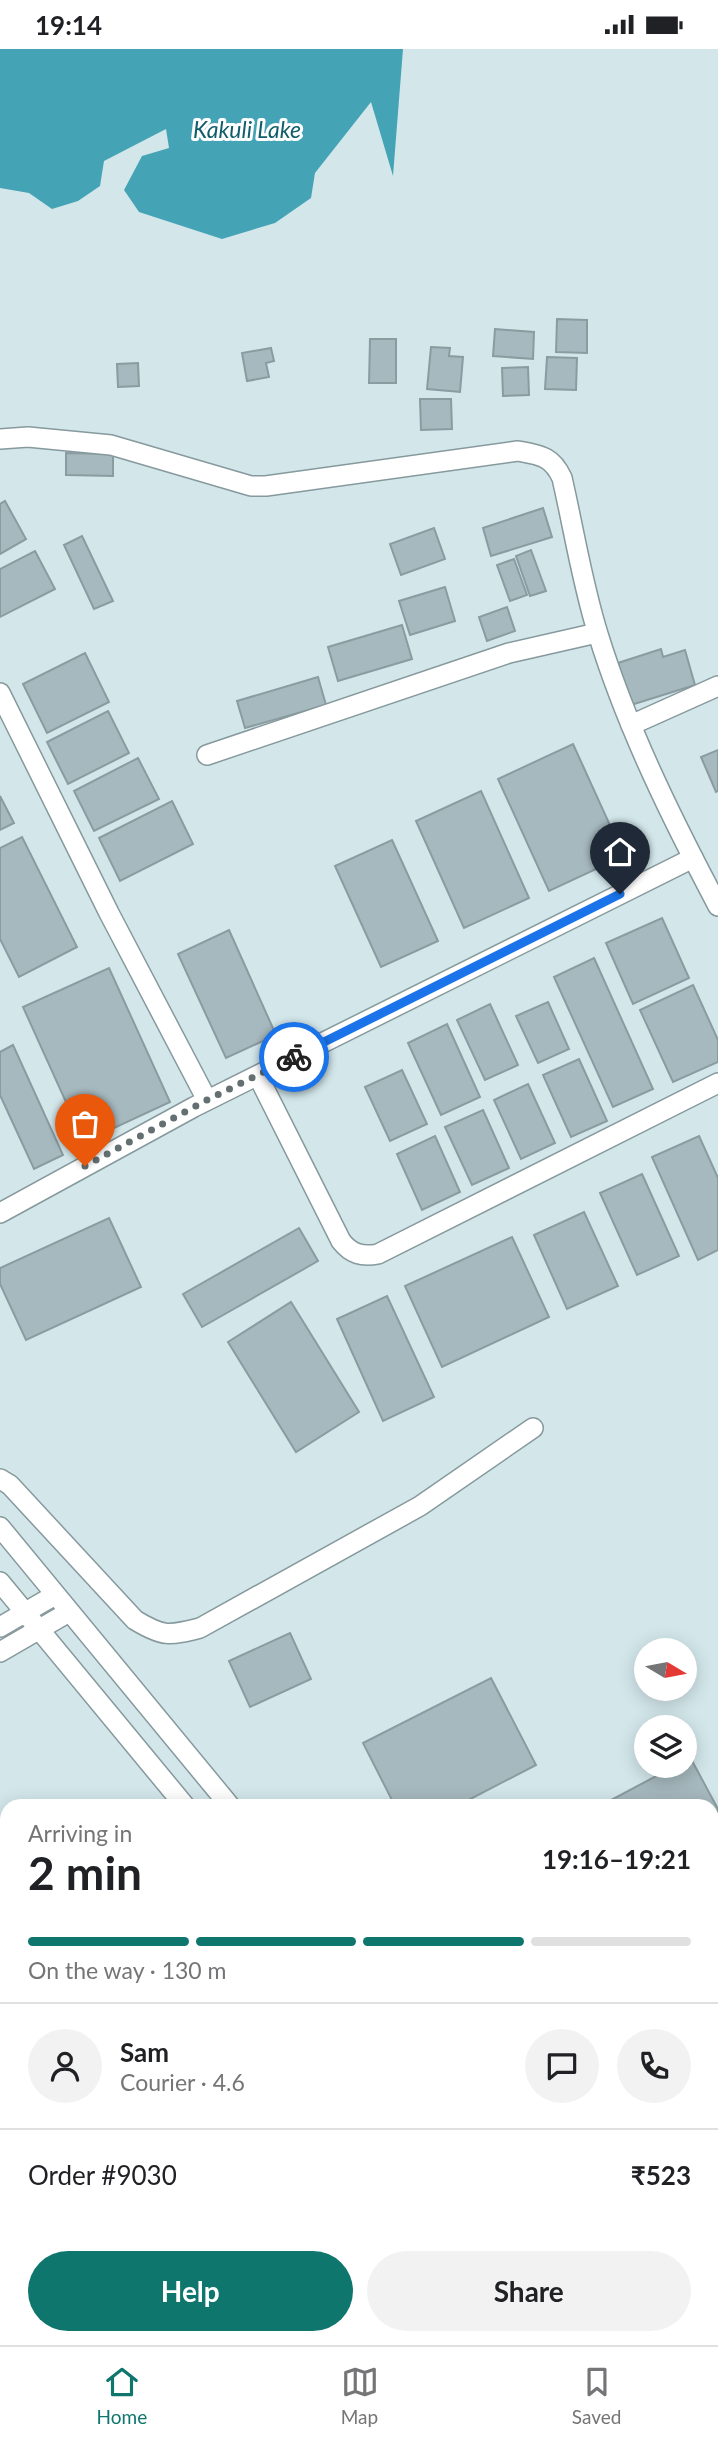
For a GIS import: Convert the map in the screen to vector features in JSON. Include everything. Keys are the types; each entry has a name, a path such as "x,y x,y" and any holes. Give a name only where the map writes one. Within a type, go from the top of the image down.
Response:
{"street":[{"path":"0,439 28,437 111,445 251,486 518,451 539,455 554,463 562,478 597,633 631,725 692,858 718,906"},
{"path":"206,755 509,653 597,633"},
{"path":"631,725 718,686"},
{"path":"0,693 109,913 207,1100"},
{"path":"0,1213 207,1100 692,858"},
{"path":"258,1076 341,1241 355,1254 367,1256 378,1254 718,1083"},
{"path":"0,1479 10,1485 135,1620 156,1633 175,1634 200,1627 421,1506 533,1428"},
{"path":"0,1527 224,1799"},
{"path":"0,1582 179,1799"},
{"path":"0,1626 55,1595"},
{"path":"0,1653 69,1612"}],"water":[{"name":"Kakuli Lake","path":"0,49 403,49 393,176 371,102 315,173 311,198 275,223 222,239 139,212 124,190 142,156 169,148 166,129 104,161 100,186 78,201 52,209 29,193 0,188"}],"building":[{"path":"557,319 587,320 587,353 556,352"},
{"path":"495,329 534,332 533,359 493,356"},
{"path":"370,339 396,339 396,383 369,383"},
{"path":"431,347 450,348 449,356 463,357 460,392 427,389"},
{"path":"271,348 274,361 266,363 269,377 247,381 242,353"},
{"path":"547,357 577,358 576,390 545,389"},
{"path":"138,363 139,386 118,387 117,364"},
{"path":"528,367 529,395 503,396 502,368"},
{"path":"420,399 451,399 452,429 421,430"},
{"path":"66,453 113,454 113,476 66,475"},
{"path":"5,501 26,539 0,554 0,504"},
{"path":"543,508 552,537 491,556 483,528"},
{"path":"434,528 445,559 401,575 390,544"},
{"path":"82,536 113,601 94,609 64,545"},
{"path":"531,550 546,591 530,596 516,556"},
{"path":"35,551 55,589 0,617 0,569"},
{"path":"514,559 527,595 510,601 497,565"},
{"path":"445,587 455,621 410,635 399,601"},
{"path":"507,607 515,631 487,641 479,617"},
{"path":"402,625 412,659 338,681 328,647"},
{"path":"661,649 663,657 685,650 695,685 631,705 618,663"},
{"path":"85,653 109,702 47,733 23,684"},
{"path":"318,677 326,705 245,728 237,701"},
{"path":"108,711 129,753 68,784 47,742"},
{"path":"573,744 624,856 549,891 498,779"},
{"path":"718,750 718,791 716,792 701,757"},
{"path":"138,758 159,799 94,831 74,791"},
{"path":"481,791 529,898 464,928 416,821"},
{"path":"0,796 14,823 0,830"},
{"path":"172,801 193,844 120,881 99,838"},
{"path":"22,837 77,947 19,977 0,939 0,848"},
{"path":"392,840 438,941 381,967 335,866"},
{"path":"662,918 689,978 633,1004 606,943"},
{"path":"229,930 276,1035 226,1058 178,954"},
{"path":"594,958 653,1089 613,1107 554,977"},
{"path":"109,968 170,1102 84,1142 23,1007"},
{"path":"693,985 718,1040 718,1062 673,1082 640,1010"},
{"path":"548,1002 569,1049 538,1063 516,1016"},
{"path":"490,1004 518,1065 485,1080 457,1020"},
{"path":"447,1024 480,1097 441,1115 408,1043"},
{"path":"13,1045 63,1155 34,1169 0,1095 0,1052"},
{"path":"579,1059 607,1121 571,1137 543,1075"},
{"path":"402,1070 427,1124 390,1141 365,1087"},
{"path":"528,1084 555,1143 521,1159 494,1100"},
{"path":"483,1110 509,1168 472,1185 445,1127"},
{"path":"435,1136 460,1192 422,1210 397,1154"},
{"path":"699,1136 718,1178 718,1250 698,1260 652,1157"},
{"path":"642,1174 679,1256 637,1275 600,1193"},
{"path":"584,1212 618,1286 567,1309 534,1235"},
{"path":"109,1218 141,1287 26,1340 0,1284 0,1268"},
{"path":"299,1228 318,1261 202,1327 183,1294"},
{"path":"512,1237 549,1317 442,1367 405,1286"},
{"path":"387,1296 434,1397 383,1421 337,1319"},
{"path":"291,1302 359,1412 296,1452 228,1342"},
{"path":"290,1633 311,1679 250,1707 229,1661"},
{"path":"491,1678 536,1765 470,1799 391,1799 363,1743"},
{"path":"697,1770 713,1799 613,1799 652,1778 697,1778"}],"way so far":[{"path":"85,1166 207,1100 294,1057"}],"route":[{"path":"294,1057 620,894"}]}
